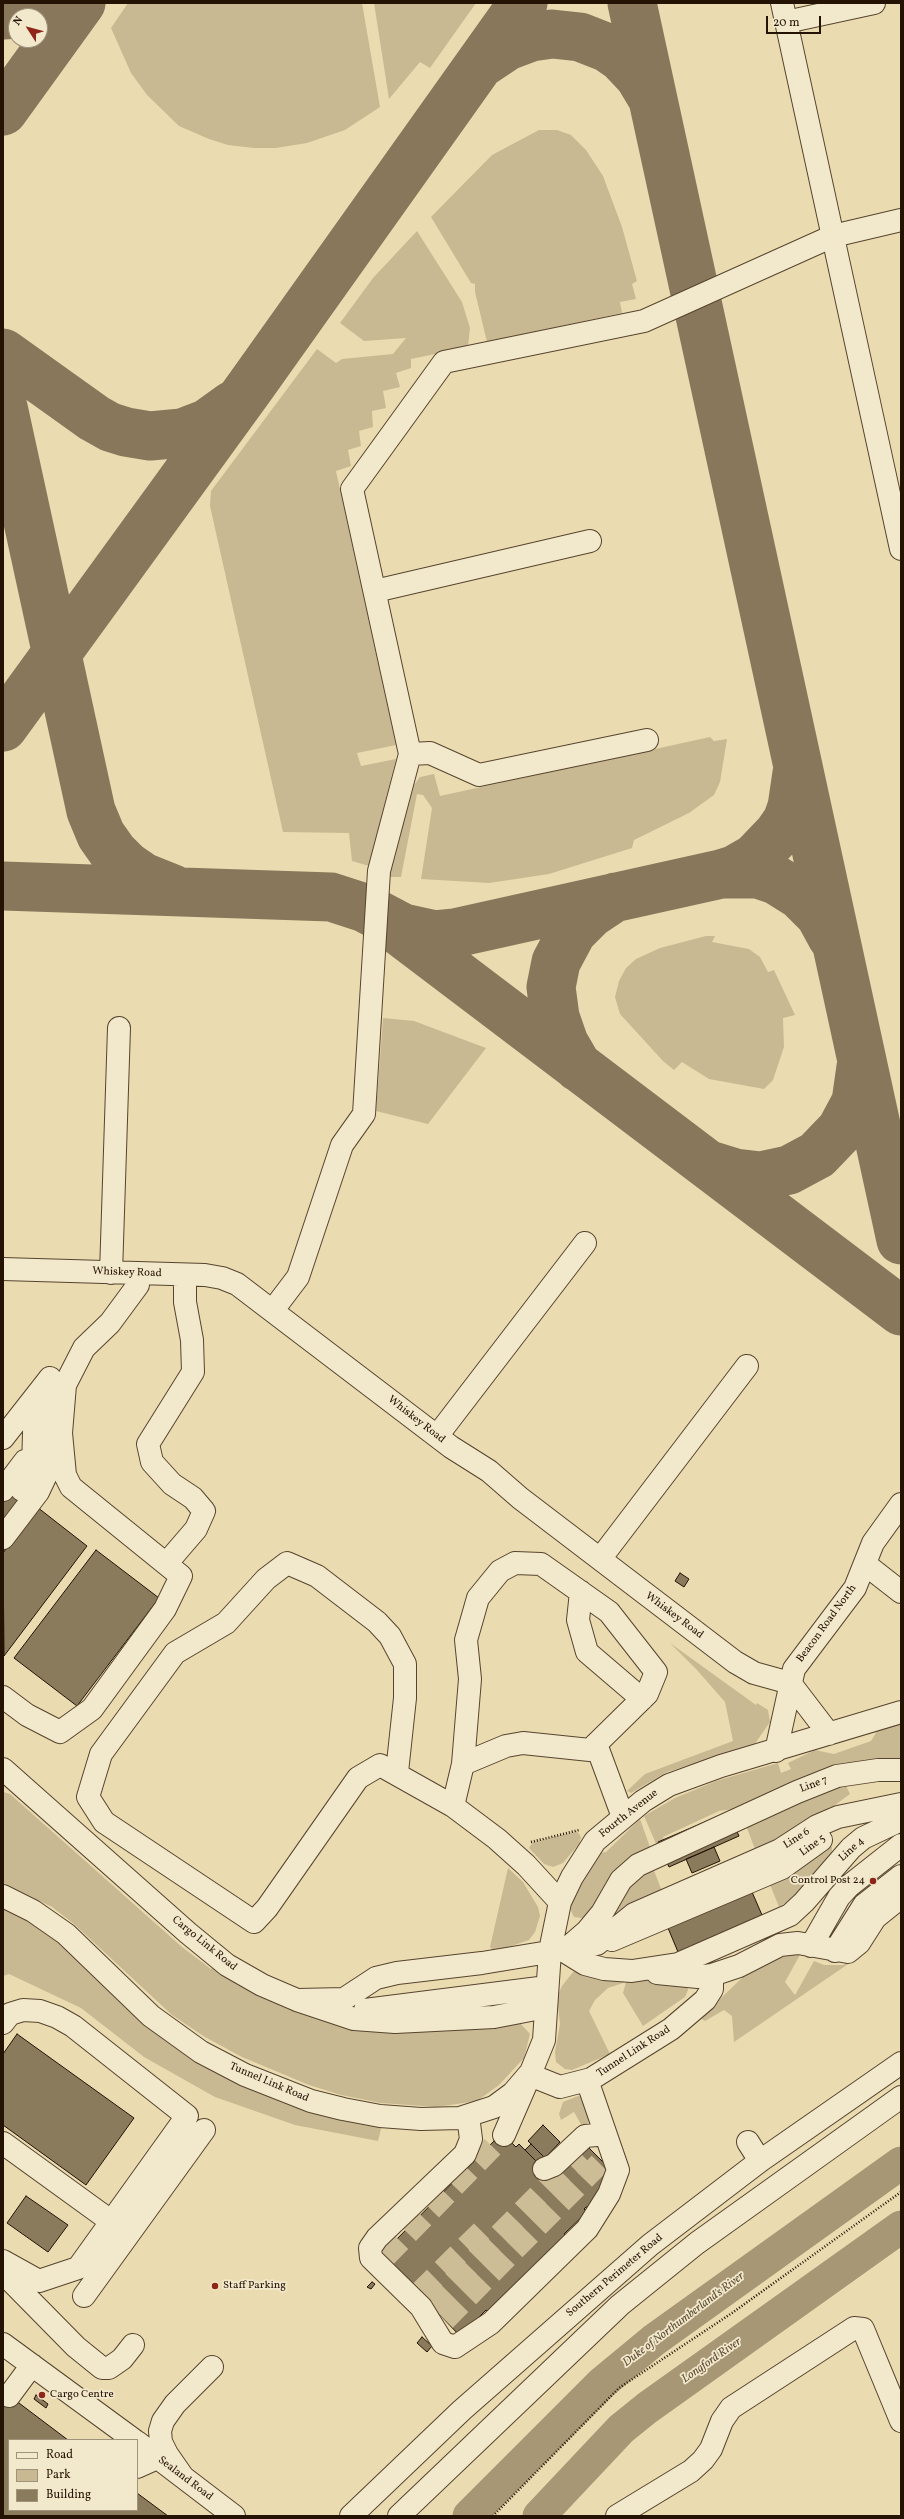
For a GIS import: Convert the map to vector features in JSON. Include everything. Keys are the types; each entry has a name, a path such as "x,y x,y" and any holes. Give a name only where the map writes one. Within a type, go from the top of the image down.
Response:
{"street":[{"path":"874,3 784,13 901,549"},
{"path":"273,1310 298,1277 342,1145 364,1114 379,872 410,754 352,489 444,362 644,321 833,236 901,220"},
{"path":"375,591 590,541"},
{"path":"410,754 430,753 479,775 647,740"},
{"path":"111,1273 119,1028"},
{"path":"437,1436 585,1243"},
{"name":"Whiskey Road","path":"3,1269 138,1274 185,1274 222,1278 237,1284 437,1436 489,1471 520,1498 744,1668 790,1683"},
{"path":"3,1697 27,1715 60,1732 92,1709 165,1609 180,1576 71,1488 65,1475 61,1433 65,1385 84,1348 110,1323 138,1285 138,1274"},
{"path":"166,1564 196,1530 204,1511 192,1498 172,1484 152,1462 148,1444 193,1372 192,1340 185,1302 185,1274"},
{"path":"3,1438 84,1334 95,1325 110,1323"},
{"path":"600,1559 747,1366"},
{"path":"3,1538 38,1492 47,1473 55,1442 48,1405 49,1379"},
{"path":"3,1515 27,1483 33,1468 35,1448 35,1398"},
{"path":"3,1490 35,1448"},
{"name":"Beacon Road North","path":"776,1751 790,1683 801,1659 855,1588 873,1543 901,1504"},
{"path":"397,1772 405,1698 405,1664 390,1636 377,1622 317,1576 288,1563 266,1579 226,1623 175,1653 101,1754 88,1796 104,1822 254,1922 267,1908 358,1778 380,1765 397,1772 453,1806 497,1839 526,1865 560,1902"},
{"path":"453,1806 463,1764 470,1679 466,1640 478,1598 500,1571 515,1563 541,1564 609,1612 656,1672 647,1694 590,1750 523,1743 506,1746 463,1764"},
{"path":"865,1564 901,1592"},
{"path":"581,1592 578,1620 587,1652 642,1699"},
{"path":"790,1683 829,1734"},
{"name":"Fourth Avenue","path":"546,1997 557,1951 560,1902 572,1877 595,1841 623,1817 669,1785 721,1766 776,1751 901,1712"},
{"path":"596,1744 623,1817"},
{"name":"Cargo Link Road","path":"3,1769 227,1965 262,1985 297,2000 338,2014 546,1997"},
{"name":"Line 7","path":"557,1951 587,1931 602,1913 621,1880 638,1865 797,1792 837,1776 878,1770 901,1770"},
{"name":"Line 5","path":"297,2000 344,1999 376,1978 397,1973 482,1963 557,1951 598,1944 625,1936 753,1871 782,1868 821,1840 869,1812 901,1804"},
{"name":"Line 4","path":"643,1970 678,1964 790,1915 804,1902 836,1864 859,1841 901,1820"},
{"path":"811,1946 839,1897 901,1845"},
{"path":"835,1951 864,1905 901,1876"},
{"name":"Tunnel Link Road","path":"3,1896 33,1911 66,1934 151,2016 201,2052 245,2075 311,2101 380,2116 421,2119 460,2118 494,2107 514,2093 530,2075 544,2040 546,1997"},
{"path":"557,1951 585,1964 604,1969 643,1970 669,1976 698,1977 712,1975 739,1966 780,1945 798,1943 835,1951 848,1952 859,1943 875,1918 901,1896"},
{"name":"Tunnel Link Road","path":"530,2075 560,2087 587,2080 630,2055 676,2024 705,2000 712,1989 712,1975"},
{"path":"3,2023 10,2014 23,2010 40,2010 57,2017 73,2026 187,2116 78,2268 39,2281 3,2260"},
{"name":"Southern Perimeter Road","path":"351,2516 462,2410 570,2313 650,2245 760,2161 901,2063"},
{"path":"504,2135 530,2075"},
{"path":"468,2116 470,2139 465,2154 377,2238 370,2248 371,2258 382,2260 425,2307 443,2343 455,2347 491,2323 587,2229 609,2194 618,2170 600,2144 587,2080"},
{"path":"399,2516 620,2305 697,2243 901,2097"},
{"path":"84,2296 204,2130"},
{"path":"544,2169 554,2165 585,2136 600,2144"},
{"path":"748,2142 760,2161"},
{"path":"3,2143 112,2222"},
{"path":"3,2273 76,2347 102,2368 109,2368 122,2359 133,2345"},
{"path":"617,2516 691,2471 703,2460 711,2450 722,2421 731,2408 854,2328 863,2329 901,2422"},
{"name":"Sealand Road","path":"3,2344 32,2364 127,2438"},
{"path":"9,2396 32,2364"},
{"path":"183,2477 164,2448 160,2431 163,2421 174,2404 212,2367"},
{"name":"Sealand Road","path":"138,2445 234,2516"},
{"path":"138,2467 157,2458"}],"path":[{"path":"528,1846 533,1841 577,1829 585,1834"},
{"path":"493,2516 619,2388 732,2313 901,2192"}],"green space":[{"path":"128,3 362,3 380,107 345,130 307,143 276,148 254,148 228,145 209,139 179,126 147,95 131,73 111,28"},
{"path":"374,3 476,3 430,68 420,62 389,99"},
{"path":"539,130 557,130 571,135 586,150 603,176 622,227 637,281 632,284 636,299 620,302 622,313 487,342 475,292 475,284 471,283 431,217 492,155"},
{"path":"417,231 462,302 470,328 468,347 411,359 411,368 396,373 400,387 383,391 386,408 372,411 373,427 359,431 361,446 348,450 351,466 336,471 396,745 357,753 361,766 396,759 369,866 352,861 349,833 283,832 210,506 211,491 317,349 336,363 342,359 393,354 406,338 364,341 340,323 373,278"},
{"path":"710,737 714,741 727,739 720,782 714,795 689,813 634,840 632,848 549,874 489,883 421,879 432,808 423,795 417,794 401,877 389,877 414,785 420,777 434,774 440,796"},
{"path":"706,936 715,936 712,942 749,949 760,957 768,972 774,970 795,1015 783,1018 784,1047 773,1080 764,1089 709,1079 682,1062 674,1070 663,1061 620,1014 615,997 619,981 626,968 636,959 660,948"},
{"path":"383,1018 414,1021 486,1048 428,1124 376,1111"},
{"path":"670,1643 756,1705 757,1703 768,1710 770,1722 754,1745 667,1772 631,1793 627,1791 645,1774 733,1741 725,1702 697,1670"},
{"path":"901,1724 901,1764 735,1809 719,1811 663,1837 664,1842 657,1846 644,1816 675,1798 716,1781 778,1763 781,1773 791,1769 788,1763 815,1750 834,1754 871,1741 877,1731"},
{"path":"845,1784 850,1794 797,1833 756,1852 744,1820"},
{"path":"3,1792 10,1794 182,1947 211,1969 214,1965 288,2005 521,2024 530,2034 524,2058 499,2085 477,2101 437,2107 381,2103 341,2095 309,2085 242,2057 205,2037 172,2015 74,1924 52,1907 3,1883"},
{"path":"640,1819 651,1850 589,1916 582,1918 574,1917 570,1909 572,1898 600,1853 606,1852"},
{"path":"577,1831 581,1837 579,1844 563,1863 553,1867 544,1864 529,1848 533,1842"},
{"path":"826,1845 832,1847 832,1853 800,1893 779,1907 767,1877"},
{"path":"650,1860 663,1894 607,1925 621,1887"},
{"path":"508,1868 523,1882 538,1907 540,1916 535,1932 529,1940 494,1952 490,1947"},
{"path":"3,1908 55,1935 144,2019 382,2125 378,2141 295,2125 215,2097 144,2057 81,2008 9,1974 3,1976"},
{"path":"777,1953 801,1953 785,1982 795,1995 814,1961 824,1965 843,1965 854,1960 734,2042 732,2016 724,2010 705,2021 700,2018 744,1976 743,1969"},
{"path":"588,1968 687,1980 688,1990 685,1997 643,2026 623,1993 626,1982 608,1988 595,2000 589,2011 610,2054 572,2070 565,2069 556,2062 555,2052 560,2024 557,1997 562,1986 573,1972"},
{"path":"578,2096 583,2097 592,2118 583,2128 574,2112 561,2120 559,2114 563,2102"}],"building":[{"path":"3,1476 29,1495 3,1530"},
{"path":"37,1507 87,1546 4,1656 3,1553"},
{"path":"96,1550 159,1598 77,1706 14,1658"},
{"path":"680,1573 689,1579 684,1587 675,1581"},
{"path":"728,1812 739,1836 669,1867 658,1842"},
{"path":"714,1847 720,1861 692,1873 686,1859"},
{"path":"752,1892 762,1915 678,1952 668,1928"},
{"path":"17,2034 134,2118 86,2185 3,2125 3,2054"},
{"path":"543,2125 560,2142 545,2158 528,2141"},
{"path":"502,2133 516,2147 519,2144 551,2176 585,2144 608,2167 597,2210 586,2207 584,2209 587,2212 564,2234 572,2241 495,2318 486,2310 460,2336 382,2254"},
{"path":"531,2144 545,2158 539,2164 525,2150"},
{"path":"26,2196 68,2225 48,2252 7,2223"},
{"path":"372,2282 375,2284 371,2289 367,2287"},
{"path":"422,2337 432,2346 427,2352 417,2343"},
{"path":"3,2391 67,2439 8,2439 8,2511 138,2511 138,2494 168,2516 3,2516"},
{"path":"36,2395 48,2404 46,2408 34,2399"}],"waterway":[{"name":"Duke of Northumberland's River","path":"469,2516 602,2383 654,2340 901,2163"},
{"name":"Longford River","path":"539,2516 621,2429 647,2408 901,2227"}],"taxiway":[{"path":"3,15 47,12 63,3"},
{"path":"3,111 81,3"},
{"path":"3,727 250,387 523,3"},
{"path":"632,3 901,1240"},
{"path":"483,62 507,46 531,37 552,34 580,37 608,48 621,57 639,76 651,96"},
{"path":"3,353 94,418 110,427 126,432 150,436 182,433 208,423 233,405"},
{"path":"3,407 91,811 101,835 113,852 127,866 143,877 173,889"},
{"path":"797,773 792,807 787,821 778,834 755,858 734,870 721,874 758,874 776,880 800,895 820,915 832,937"},
{"path":"3,886 331,897 365,908 403,928 435,935 455,933 721,874"},
{"path":"578,1067 564,1043 555,1017 551,987 556,962 572,932 591,913 615,897"},
{"path":"394,927 901,1311"},
{"path":"709,1165 735,1173 761,1176 789,1170 817,1155 841,1130 856,1102 861,1067"}],"tunnel":[{"path":"385,2257 504,2135"},
{"path":"430,2305 580,2153"},
{"path":"445,2320 602,2161"},
{"path":"419,2293 489,2224"}],"place":[{"name":"Control Post 24","path":"873,1881"},
{"name":"Staff Parking","path":"215,2286"},
{"name":"Cargo Centre","path":"42,2395"}]}
